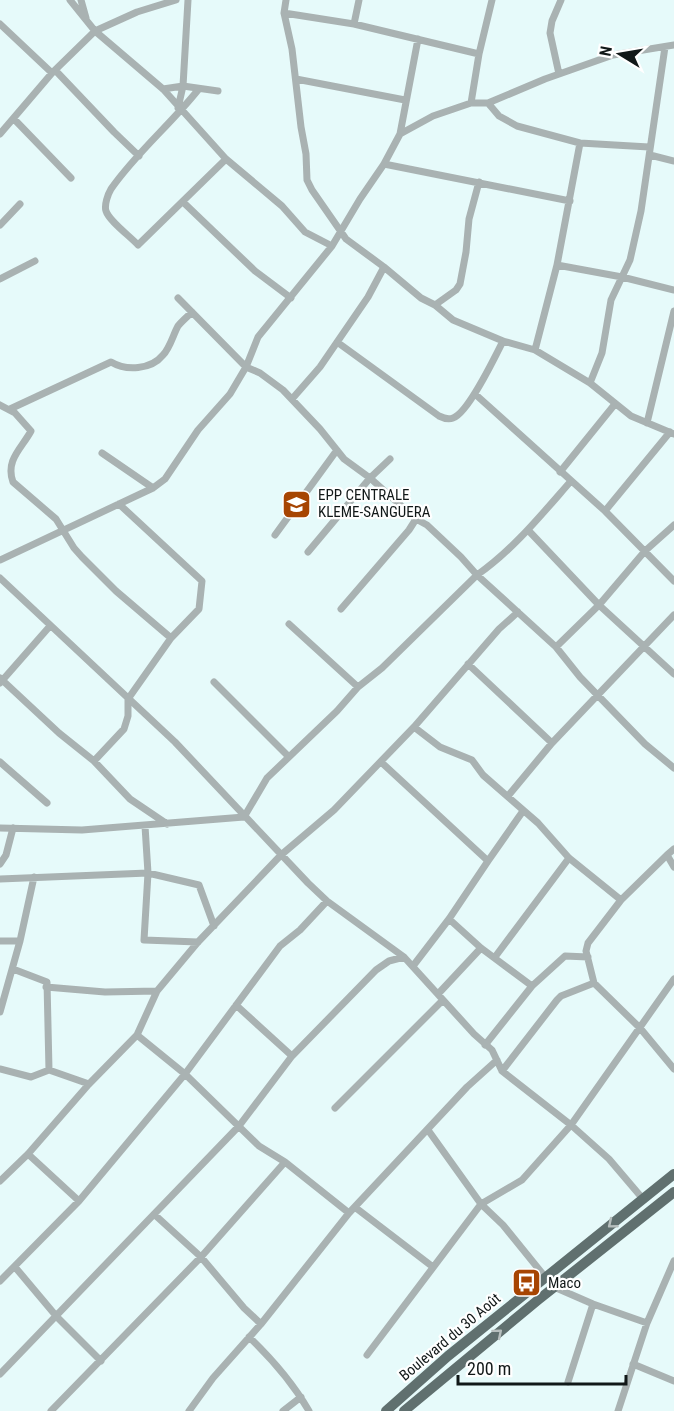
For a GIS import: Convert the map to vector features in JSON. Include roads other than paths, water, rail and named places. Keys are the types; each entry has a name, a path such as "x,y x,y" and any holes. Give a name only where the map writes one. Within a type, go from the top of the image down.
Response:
{"highway":[{"name":"Boulevard du 30 Août","path":"386,1411 448,1356 674,1174"},
{"name":"Boulevard du 30 Août","path":"404,1411 554,1287 674,1192"}],"street":[{"path":"70,0 95,31 163,90 226,159 282,206 305,232 332,246"},
{"path":"81,0 87,20"},
{"path":"0,134 54,72 95,31 137,12 176,0"},
{"path":"180,110 188,0"},
{"path":"286,0 284,13 292,49 306,154 307,180 345,239 453,320 503,341 535,350 590,383 631,416 672,433 605,512"},
{"path":"354,24 359,0"},
{"path":"471,103 479,54 492,0"},
{"path":"558,74 550,33 552,21 561,0"},
{"path":"284,13 354,24 479,54"},
{"path":"0,24 54,72 139,156"},
{"path":"0,560 153,488 165,479 198,430 230,394 246,367 258,337 332,246 384,164 400,134 418,39"},
{"path":"400,134 433,116 471,103 488,103 558,74 613,55 674,45"},
{"path":"590,383 602,353 611,300 630,260 641,211 665,47"},
{"path":"296,79 405,100"},
{"path":"163,90 183,87 218,91"},
{"path":"198,90 110,191 105,208 108,215 138,245 226,159"},
{"path":"488,103 499,116 517,126 580,143 650,151 674,161"},
{"path":"14,119 71,178"},
{"path":"535,350 557,265 580,143"},
{"path":"384,164 419,173 479,182 570,201"},
{"path":"435,305 456,290 462,276 469,219 479,182"},
{"path":"183,202 255,270 291,298"},
{"path":"0,225 20,204"},
{"path":"0,279 35,261"},
{"path":"557,265 622,277 674,290"},
{"path":"292,399 320,367 368,297 384,267"},
{"path":"177,298 246,367 260,373 292,399 344,459 370,478 416,519 427,525 461,557 477,575 556,647 645,744 674,768"},
{"path":"647,423 674,311"},
{"path":"10,409 111,362 121,368 131,369 150,364 163,356 179,324 192,312"},
{"path":"337,342 439,417 449,419 456,417 475,394 503,341"},
{"path":"475,394 605,512 674,581"},
{"path":"560,472 615,404"},
{"path":"0,405 10,409 32,431 19,447 11,467 13,482 56,519 82,557 116,591 171,638"},
{"path":"275,536 337,450"},
{"path":"102,453 153,488"},
{"path":"308,552 370,478 390,459"},
{"path":"244,817 262,785 288,756 310,738 358,687 382,668 477,575 528,530 571,481"},
{"path":"94,761 124,729 128,716 128,699 171,638 199,609 202,581 119,504"},
{"path":"341,609 416,519"},
{"path":"556,647 599,605 645,551 674,525"},
{"path":"528,530 599,605 674,674"},
{"path":"0,578 175,742 244,817 327,901 404,957 492,1050 502,1071 571,1125 609,1159 643,1199"},
{"path":"0,1181 28,1154 89,1084 137,1035 157,991 198,942 281,855 334,810 381,762 499,629 518,612"},
{"path":"508,796 552,743 674,615"},
{"path":"289,624 358,687"},
{"path":"50,626 1,680 59,733 94,761 130,799 167,824"},
{"path":"468,664 552,743"},
{"path":"214,682 288,756"},
{"path":"414,727 440,747 472,760 483,775 538,823 569,858 621,900"},
{"path":"0,762 47,803"},
{"path":"381,762 488,861"},
{"path":"412,966 449,919 523,811"},
{"path":"0,828 82,830 244,817"},
{"path":"145,826 148,873 144,940 198,942"},
{"path":"0,864 6,855 13,828"},
{"path":"674,849 621,900 588,943 588,957 594,983 640,1028 674,1069"},
{"path":"667,855 674,867"},
{"path":"495,957 569,858"},
{"path":"0,879 148,873 199,885 214,926"},
{"path":"0,1012 13,969 34,877"},
{"path":"0,1281 79,1201 185,1074 280,946 300,930 327,901"},
{"path":"449,919 481,948 532,986"},
{"path":"0,941 20,940"},
{"path":"335,1108 440,997 481,948"},
{"path":"485,1045 532,986 565,956 588,957"},
{"path":"0,1374 239,1126 292,1056 376,970 389,961 404,957"},
{"path":"13,969 46,982 49,1070"},
{"path":"367,1355 481,1204 522,1180 571,1125 674,979"},
{"path":"502,1071 561,996 594,983"},
{"path":"46,987 105,993 157,991"},
{"path":"236,1005 292,1056"},
{"path":"137,1035 185,1074 259,1146 285,1162 350,1213"},
{"path":"189,1411 213,1377 261,1324 350,1213 467,1087 497,1060"},
{"path":"0,1069 31,1077 49,1070 89,1084"},
{"path":"428,1130 481,1204 503,1225 546,1278"},
{"path":"28,1154 79,1201"},
{"path":"51,1411 201,1257 285,1162"},
{"path":"356,1208 433,1267"},
{"path":"155,1215 201,1257 244,1308 261,1324"},
{"path":"618,1411 647,1323 674,1261"},
{"path":"15,1267 57,1317 101,1361"},
{"path":"554,1287 647,1323"},
{"path":"568,1382 593,1304"},
{"path":"249,1337 272,1359 309,1411"},
{"path":"633,1364 674,1381"},
{"path":"283,1411 301,1397"}],"place":[{"name":"EPP CENTRALE KLEME-SANGUERA","path":"297,504"},
{"name":"Maco","path":"527,1283"}]}
